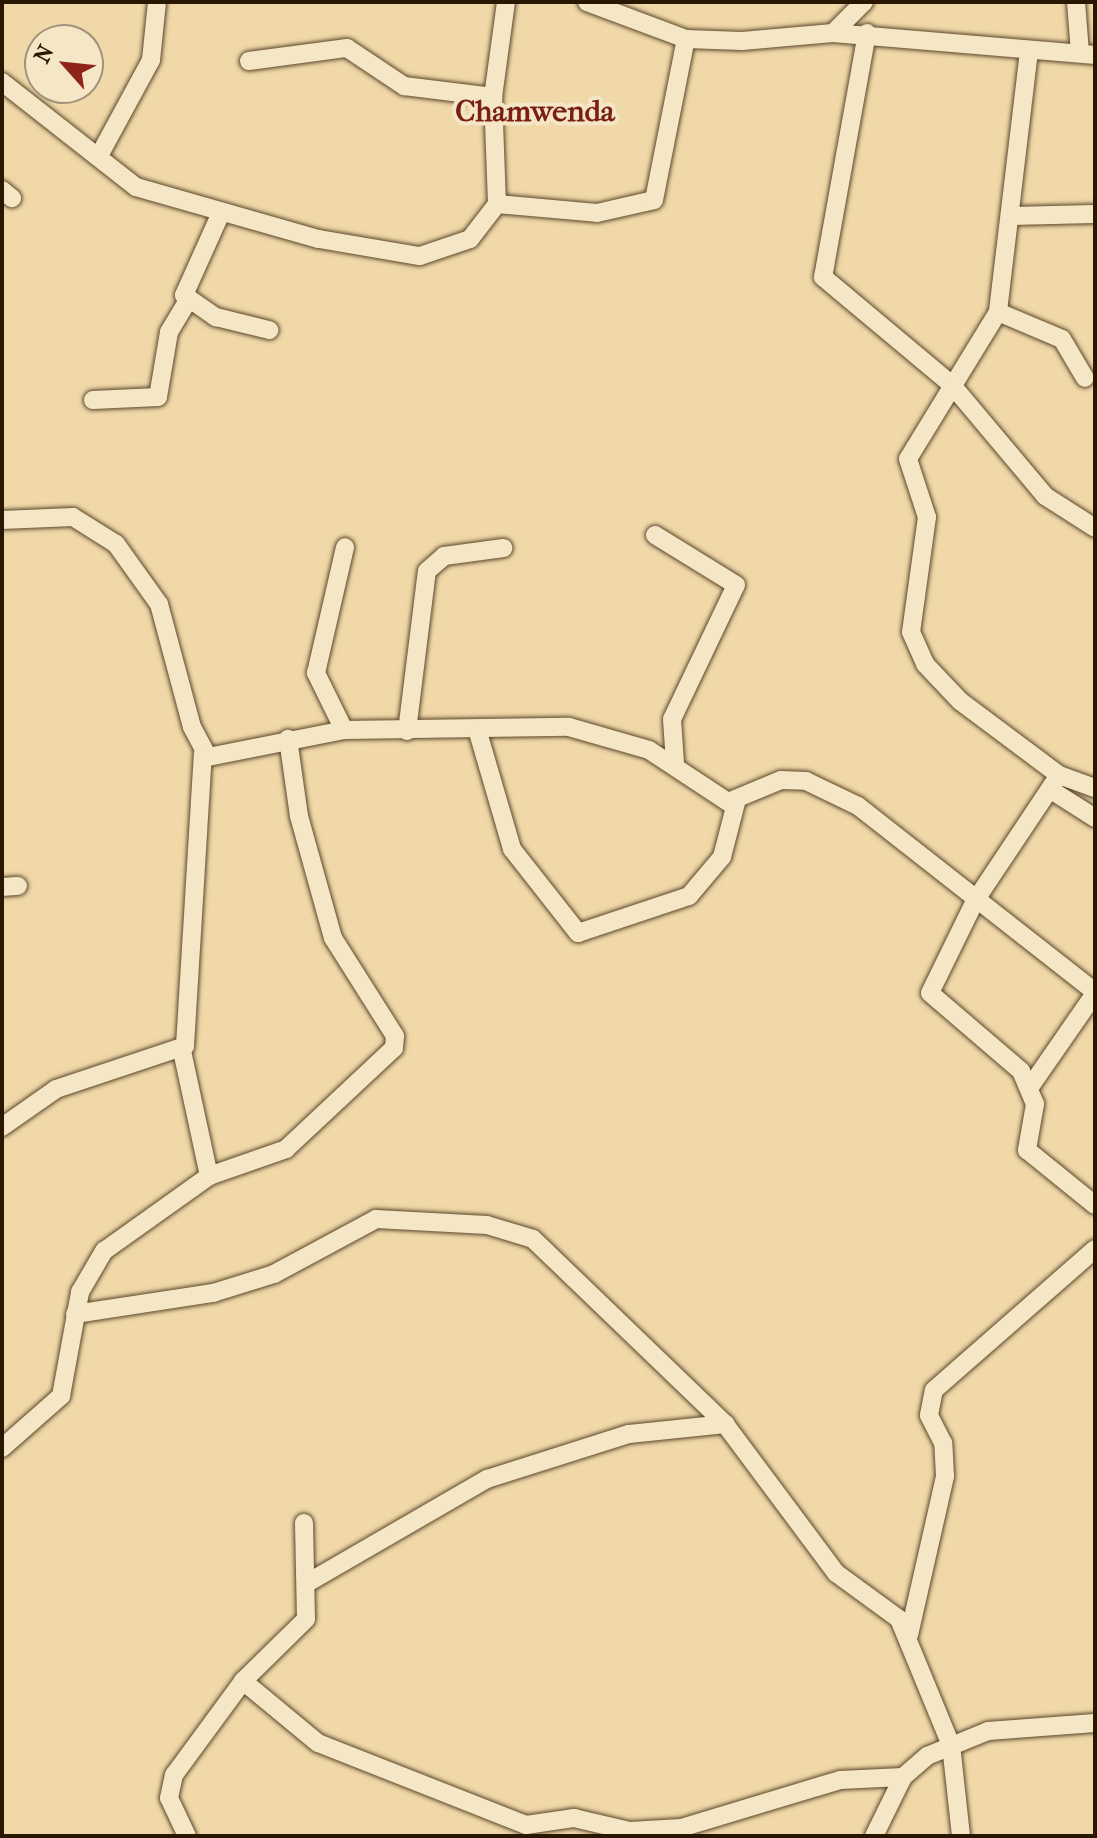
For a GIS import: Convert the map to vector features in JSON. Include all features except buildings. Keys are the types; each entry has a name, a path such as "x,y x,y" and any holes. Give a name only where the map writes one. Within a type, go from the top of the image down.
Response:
{"street":[{"path":"100,154 151,60 157,2"},
{"path":"2,82 100,154 136,187 220,215 420,256 470,239 497,204 493,97 506,2"},
{"path":"587,2 686,39 836,31 1088,54 1076,2"},
{"path":"836,31 864,2"},
{"path":"867,33 823,277 952,385 1031,482 1095,528"},
{"path":"497,204 597,213 654,200 686,39"},
{"path":"249,61 347,48 404,86 493,97"},
{"path":"1029,51 998,312 908,459 927,517 913,602 915,648 960,701 1095,818"},
{"path":"1010,216 1095,214"},
{"path":"93,400 158,397 169,332 187,302 190,278 220,215"},
{"path":"187,302 269,330"},
{"path":"998,312 1062,339 1085,378"},
{"path":"2,520 73,517 116,544 159,604 203,754 182,1051 209,1176"},
{"path":"655,535 736,585 672,719 675,763"},
{"path":"344,730 316,673 345,547"},
{"path":"407,731 427,571 444,556 503,548"},
{"path":"477,729 512,849 578,933 689,896 722,857 736,803 781,780 827,789 1095,992 1030,1087"},
{"path":"203,754 213,759 288,739 344,730 597,731 675,763 736,803"},
{"path":"2,1448 61,1396 75,1314 104,1251 209,1176 286,1149 396,1042 333,938 299,816 288,739"},
{"path":"1055,783 1095,788"},
{"path":"1055,783 975,901 930,993 1002,1050 1030,1087 1035,1104 1027,1150 1095,1205"},
{"path":"4,1117 93,1073 182,1051"},
{"path":"75,1314 213,1293 274,1274 376,1219 509,1228 554,1255 725,1424 836,1573 887,1603 909,1635 951,1745 961,1836"},
{"path":"909,1635 945,1476 943,1443 929,1415 934,1390 1095,1249"},
{"path":"309,1582 487,1479 629,1434 725,1424"},
{"path":"187,1836 169,1786 243,1681 296,1634 309,1582 304,1523"},
{"path":"887,1603 922,1576"},
{"path":"243,1681 318,1743 526,1825 574,1818 630,1831 681,1828 840,1780 903,1777"},
{"path":"874,1836 903,1777 951,1745 988,1731 1095,1723"}],"district":[{"name":"Chamwenda","path":"535,112"}]}
